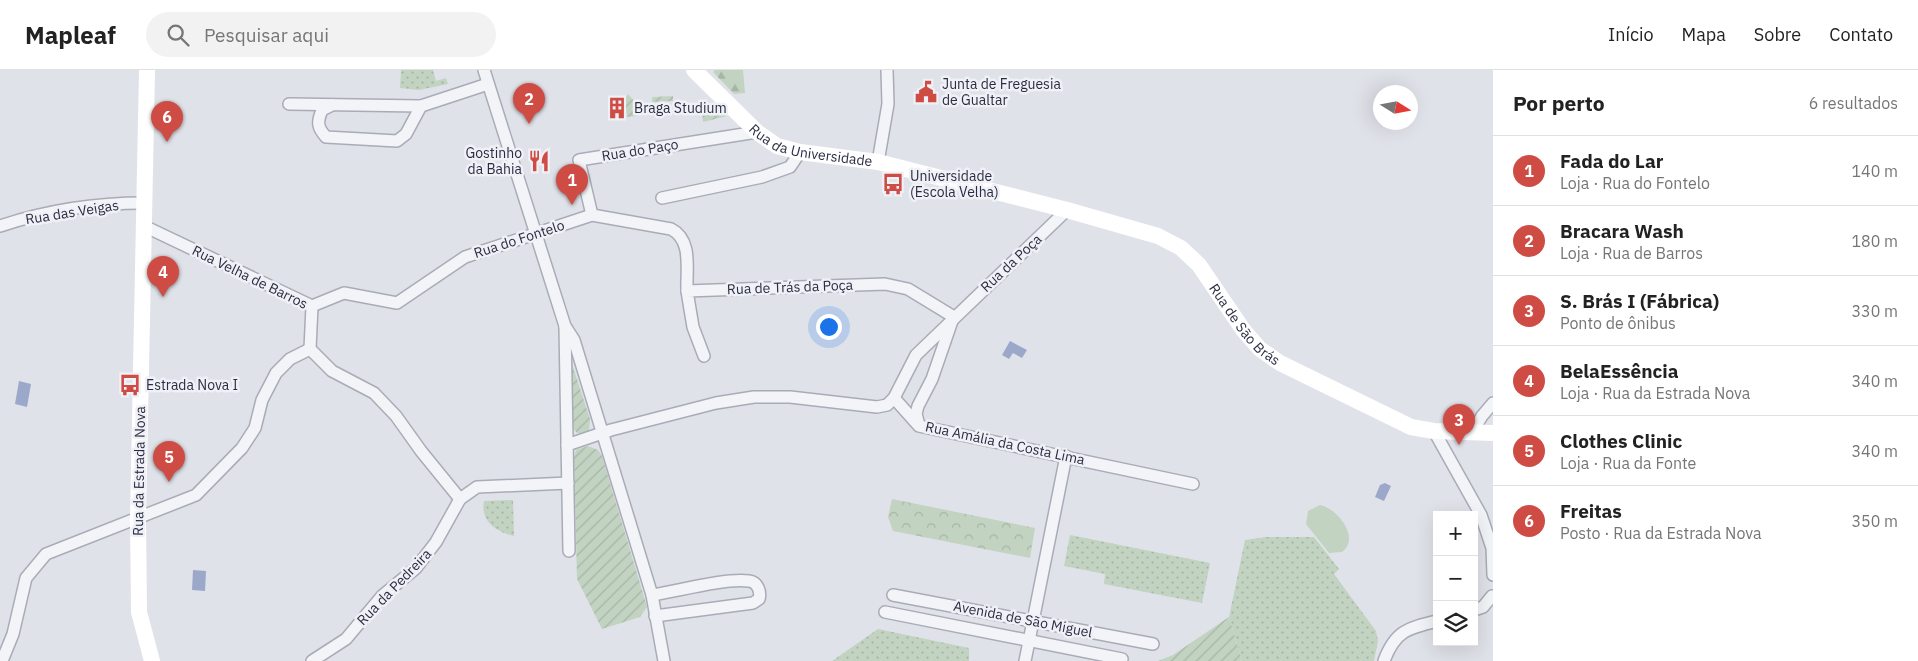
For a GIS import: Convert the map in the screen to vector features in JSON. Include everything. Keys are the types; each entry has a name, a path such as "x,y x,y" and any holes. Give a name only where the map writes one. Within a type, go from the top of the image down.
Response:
{"street":[{"name":"Rua da Estrada Nova","path":"147,70 138,519 139,612 152,661"},
{"path":"484,70 565,326 574,340 604,433 650,592 664,661"},
{"name":"Rua da Universidade","path":"694,70 757,132 777,146 800,152 878,162 1068,210"},
{"path":"878,162 888,104 887,70"},
{"path":"288,104 421,106 488,84"},
{"path":"334,105 322,110 317,122 319,129 326,137 397,140 406,134 421,106"},
{"name":"Rua do Paço","path":"592,215 578,160 757,132"},
{"path":"662,198 762,176 790,167 800,152"},
{"name":"Rua das Veigas","path":"1,224 68,210 144,203"},
{"name":"Rua da Poça","path":"894,398 916,355 1068,210"},
{"name":"Rua de São Brás","path":"1068,210 1158,236 1181,248 1199,264 1244,331 1260,349 1314,381 1411,428 1434,431 1493,433"},
{"name":"Rua do Fontelo","path":"312,306 344,293 397,303 464,256 592,215 671,229 681,234 685,242 687,291"},
{"name":"Rua Velha de Barros","path":"144,226 312,306 310,349"},
{"name":"Rua de Trás da Poça","path":"687,291 885,284 908,289 954,317"},
{"path":"687,291 693,327 704,356"},
{"name":"Rua da Poça","path":"919,426 916,414 918,406 932,379 954,317"},
{"path":"565,326 569,551"},
{"path":"2,661 13,634 26,578 46,554 196,495 242,448 255,428 262,400 276,373 290,359 310,349 332,371 374,393 396,416 421,451 460,499 477,487 568,483"},
{"path":"567,445 604,433 716,403 790,396 877,407 887,405 894,398"},
{"name":"Rua Amália da Costa Lima","path":"894,398 919,426 1193,484"},
{"path":"1473,431 1493,403"},
{"path":"1434,431 1481,515 1492,548 1493,575"},
{"path":"1026,661 1066,456"},
{"name":"Rua da Pedreira","path":"312,661 346,639 382,596 416,568 436,542 460,499"},
{"path":"650,592 750,581 756,585 760,592 758,599 753,603 655,616"},
{"path":"1478,609 1483,607 1493,594"},
{"name":"Avenida de São Miguel","path":"893,595 1153,644"},
{"name":"Avenida de São Miguel","path":"885,612 1122,659"},
{"path":"1384,661 1391,643 1401,633 1433,622"}],"green space":[{"path":"401,70 433,70 436,81 446,78 448,84 419,90 400,88"},
{"path":"715,70 743,70 745,93 734,94 713,72"},
{"path":"628,94 636,103 638,116 627,117 625,98"},
{"path":"673,96 673,101 652,102 652,97"},
{"path":"719,106 727,116 703,122 702,111"},
{"path":"571,361 590,419 589,431 584,434 577,433 573,428"},
{"path":"588,446 598,450 602,456 647,607 640,617 602,629 577,579 574,457 576,450"},
{"path":"892,499 1035,528 1030,558 893,531 888,517"},
{"path":"513,500 514,536 501,532 491,524 484,514 483,508 484,501"},
{"path":"1320,505 1327,507 1339,517 1348,532 1347,546 1342,552 1329,553 1306,524 1308,511"},
{"path":"1070,535 1210,563 1202,603 1104,584 1105,574 1064,566"},
{"path":"1266,537 1314,537 1339,569 1334,574 1376,631 1378,641 1374,661 1242,661 1229,617 1245,540"},
{"path":"1229,617 1242,661 1158,661 1173,655"},
{"path":"878,629 969,648 969,661 832,661"}],"water":[{"path":"1010,341 1027,350 1022,358 1013,353 1009,359 1002,355"},
{"path":"19,381 31,384 27,407 15,404"},
{"path":"1385,483 1391,486 1384,501 1375,497 1380,485"},
{"path":"193,570 206,571 205,591 192,590"}],"place":[{"name":"Junta de Freguesia de Gualtar","path":"926,92"},
{"name":"Braga Studium","path":"617,108"},
{"name":"Bracara Wash","path":"529,124"},
{"name":"Freitas","path":"167,142"},
{"name":"Gostinho da Bahia","path":"539,161"},
{"name":"Universidade (Escola Velha)","path":"893,184"},
{"name":"Fada do Lar","path":"572,205"},
{"name":"BelaEssência","path":"163,297"},
{"name":"Estrada Nova I","path":"130,385"},
{"name":"S. Brás I (Fábrica)","path":"1459,445"},
{"name":"Clothes Clinic","path":"169,482"}]}
